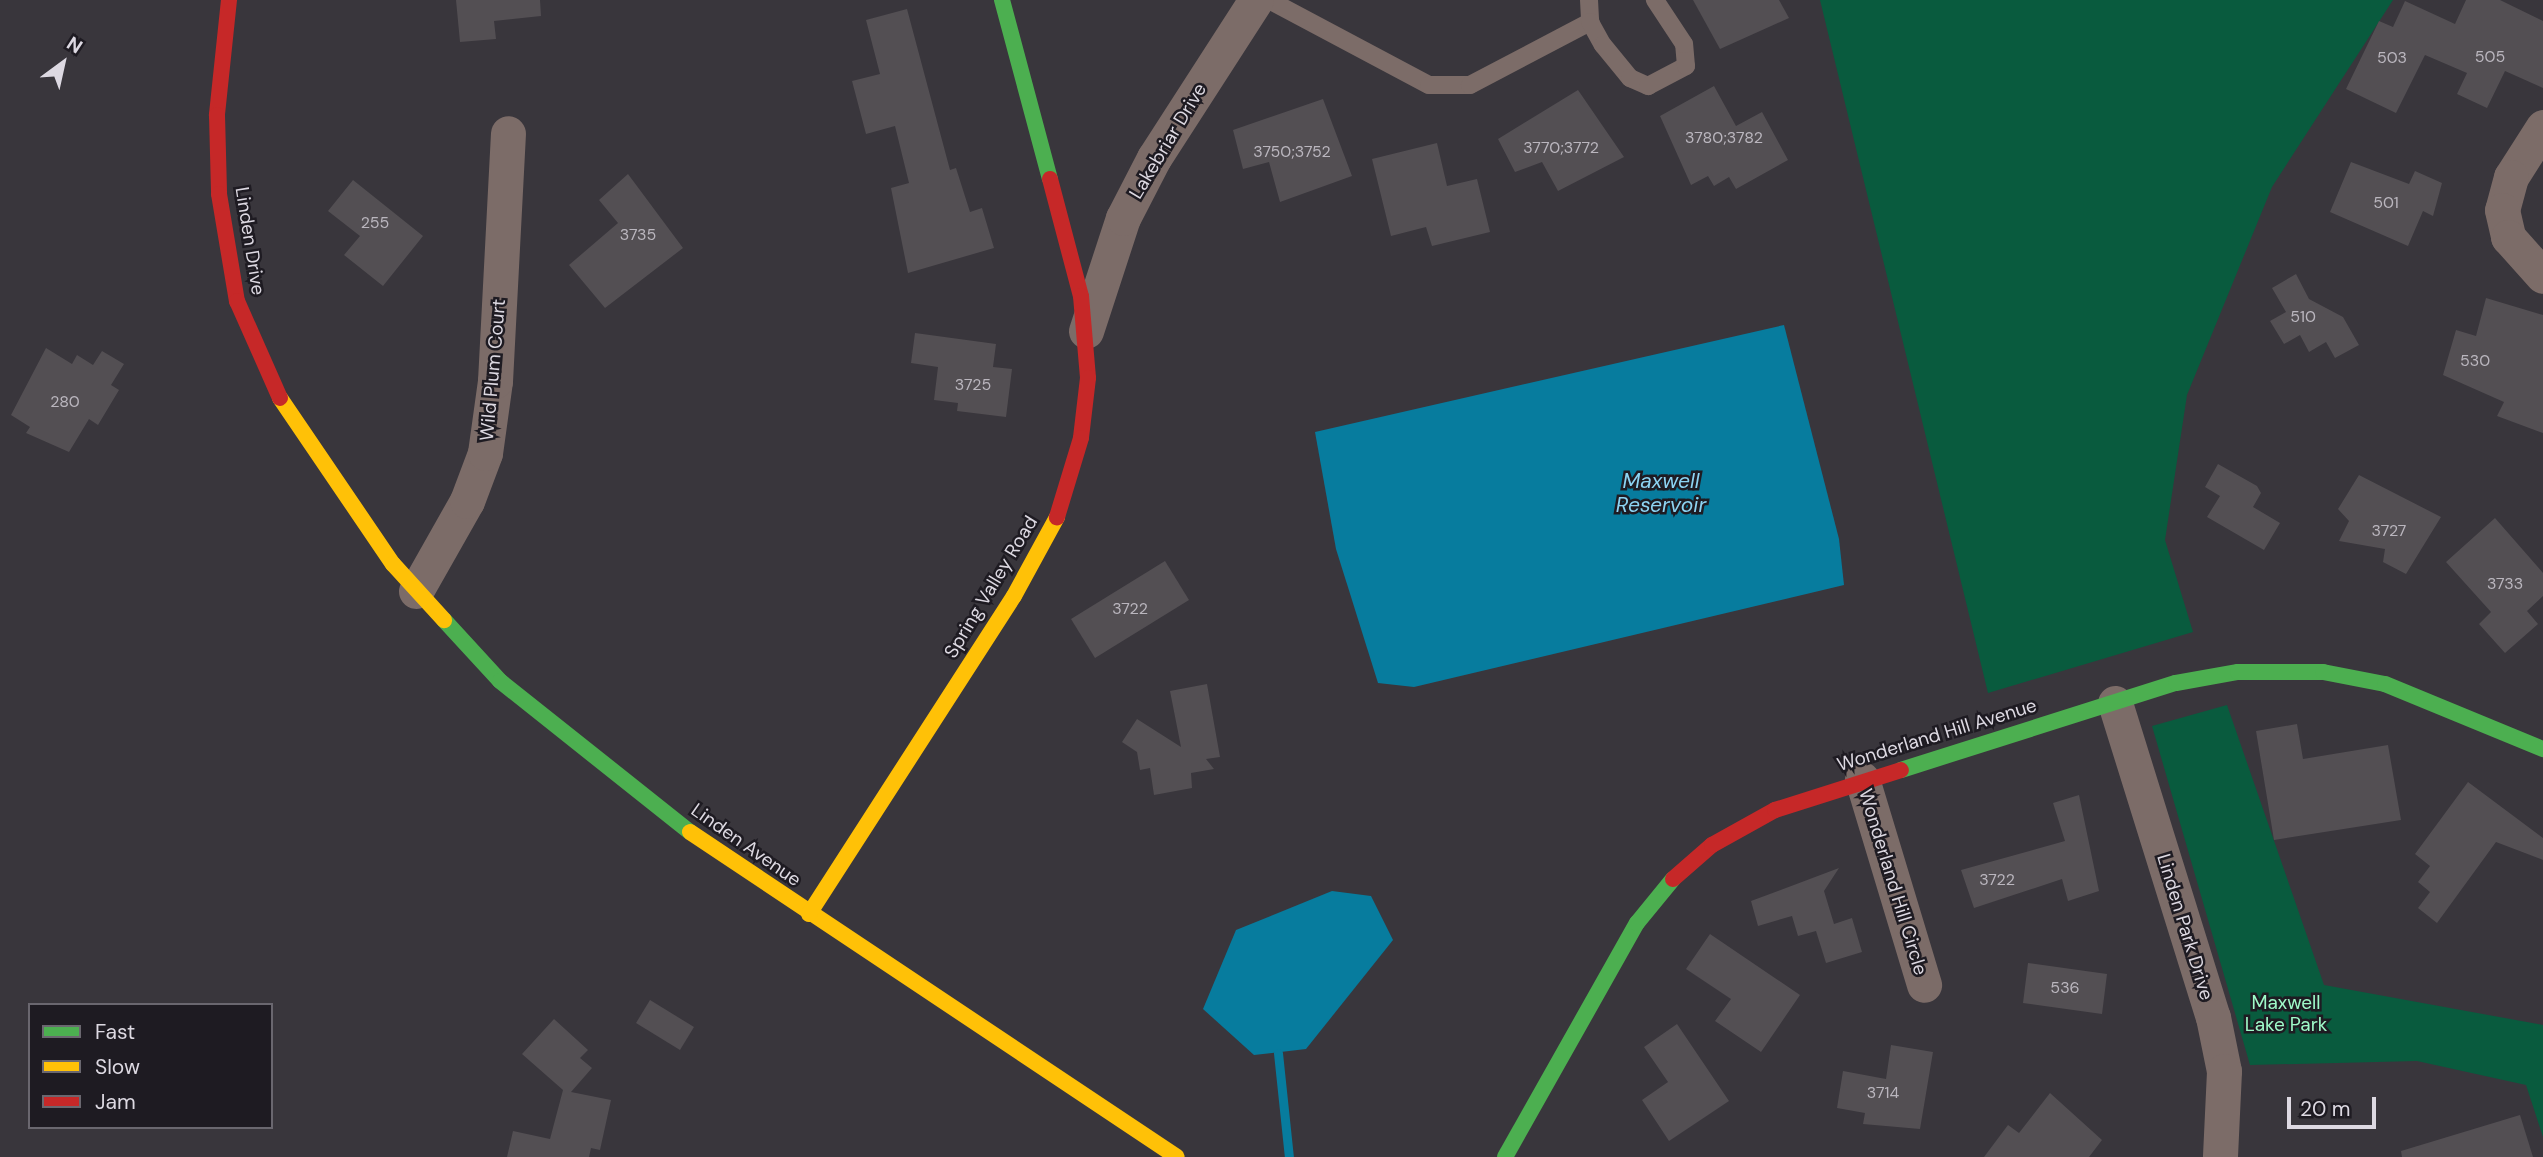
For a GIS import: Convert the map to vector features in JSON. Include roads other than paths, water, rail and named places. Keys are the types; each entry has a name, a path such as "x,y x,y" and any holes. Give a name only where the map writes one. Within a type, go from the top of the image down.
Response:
{"street":[{"name":"Linden Drive","path":"229,0 217,115 231,275 259,361 287,415 347,502"},
{"name":"Spring Valley Road","path":"809,914 1014,596 1058,516 1081,439 1086,331 1002,0"},
{"name":"Lakebriar Drive","path":"1086,331 1123,218 1154,158 1256,0"},
{"path":"2543,127 2511,177 2502,210 2508,237 2543,276"},
{"name":"Wild Plum Court","path":"415,591 467,501 485,453 495,380 508,133"},
{"name":"Linden Avenue","path":"347,502 415,591 500,681 584,753 809,914 1177,1157"},
{"name":"Wonderland Hill Avenue","path":"1505,1157 1637,923 1670,881 1712,845 1775,810 1862,779 2115,703 2238,672 2323,672 2409,692 2543,749"},
{"name":"Linden Park Drive","path":"2115,703 2213,1017 2224,1071 2220,1157"},
{"name":"Wonderland Hill Circle","path":"1862,779 1924,985"}],"lane":[{"path":"1269,0 1429,85 1470,85 1590,22"},
{"path":"1589,0 1590,22 1630,78 1647,86 1658,83 1686,66 1684,44 1655,0"}],"water":[{"name":"Maxwell Reservoir","path":"1784,325 1839,539 1844,585 1414,687 1378,683 1336,549 1315,432"},
{"path":"1332,891 1371,896 1393,940 1306,1049 1254,1055 1203,1009 1236,930"}],"waterway":[{"path":"1278,1053 1289,1157"}],"park label":[{"name":"Maxwell Lake Park","path":"2286,1014"}]}
